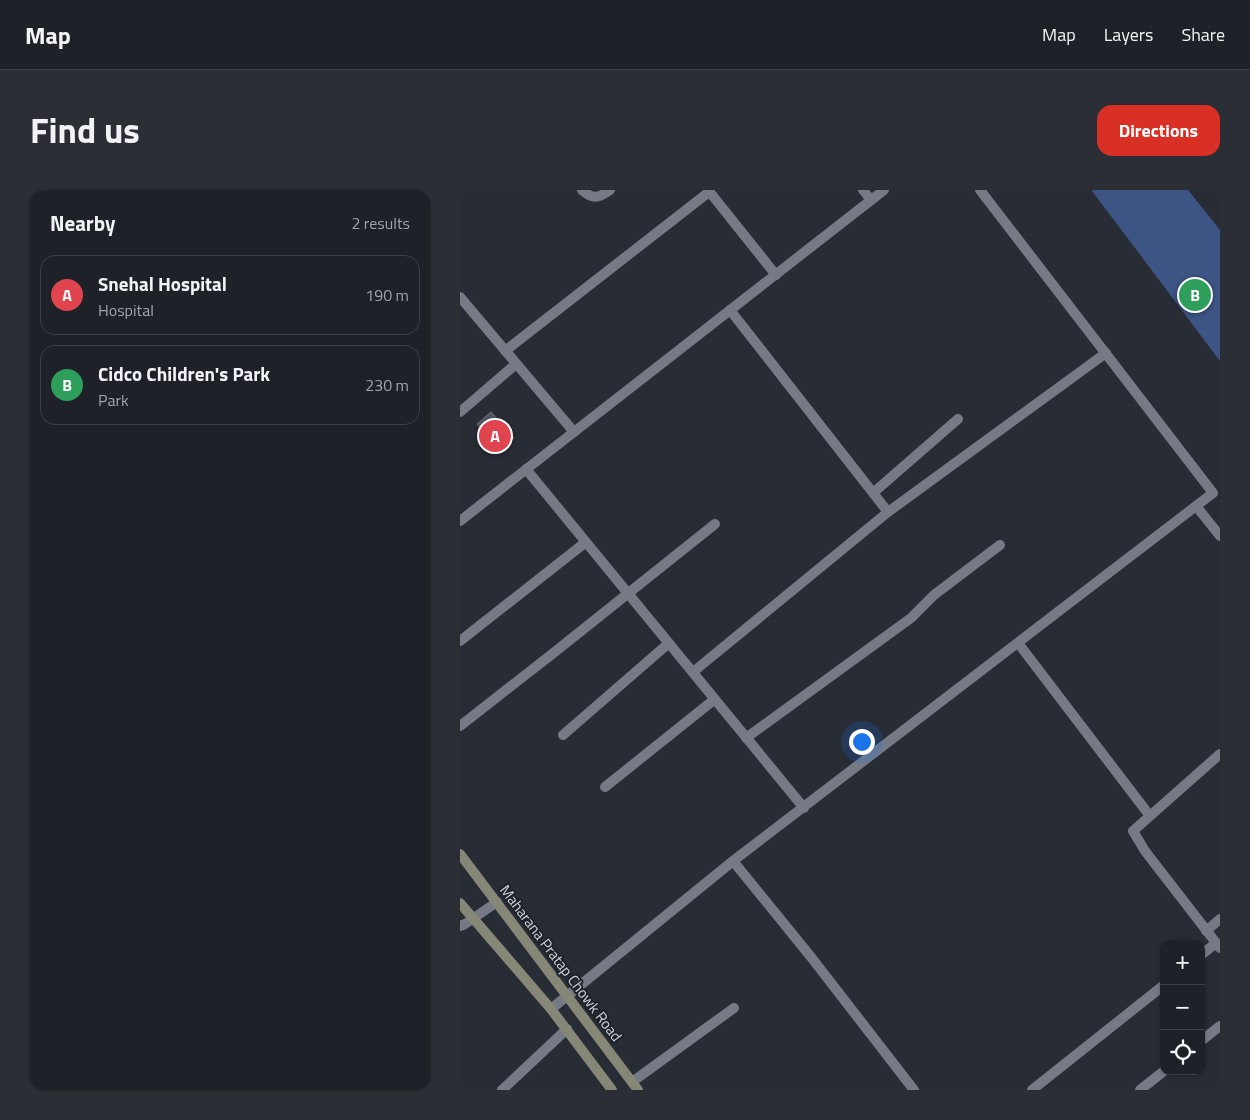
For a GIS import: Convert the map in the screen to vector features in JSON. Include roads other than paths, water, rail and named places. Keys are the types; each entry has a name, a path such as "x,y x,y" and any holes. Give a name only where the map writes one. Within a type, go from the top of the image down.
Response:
{"main road":[{"name":"Maharana Pratap Chowk Road","path":"460,854 635,1086"},
{"path":"460,903 551,1009 612,1090"}],"street":[{"path":"582,190 593,197 600,197 610,190"},
{"path":"863,190 871,200"},
{"path":"460,521 884,190"},
{"path":"551,1009 733,862 1213,493 980,190"},
{"path":"505,351 708,191 776,275"},
{"path":"460,297 574,432"},
{"path":"730,310 888,512"},
{"path":"693,672 888,512 1106,353"},
{"path":"460,412 516,364"},
{"path":"873,493 958,419"},
{"path":"526,469 804,808"},
{"path":"1196,506 1220,536"},
{"path":"460,726 715,524"},
{"path":"460,641 586,542"},
{"path":"746,738 910,618 934,594 1000,545"},
{"path":"563,735 669,643"},
{"path":"1018,643 1150,816"},
{"path":"605,787 715,699"},
{"path":"1205,953 1218,946 1145,851 1133,831 1220,754"},
{"path":"733,862 811,957 914,1090"},
{"path":"460,926 497,902"},
{"path":"1206,931 1220,919"},
{"path":"1032,1090 1160,989"},
{"path":"635,1086 734,1008"},
{"path":"1205,1038 1220,1026"},
{"path":"502,1090 567,1029"},
{"path":"1140,1090 1160,1074"}],"place":[{"name":"Cidco Children's Park","path":"1195,295"},
{"name":"Snehal Hospital","path":"495,436"}]}
